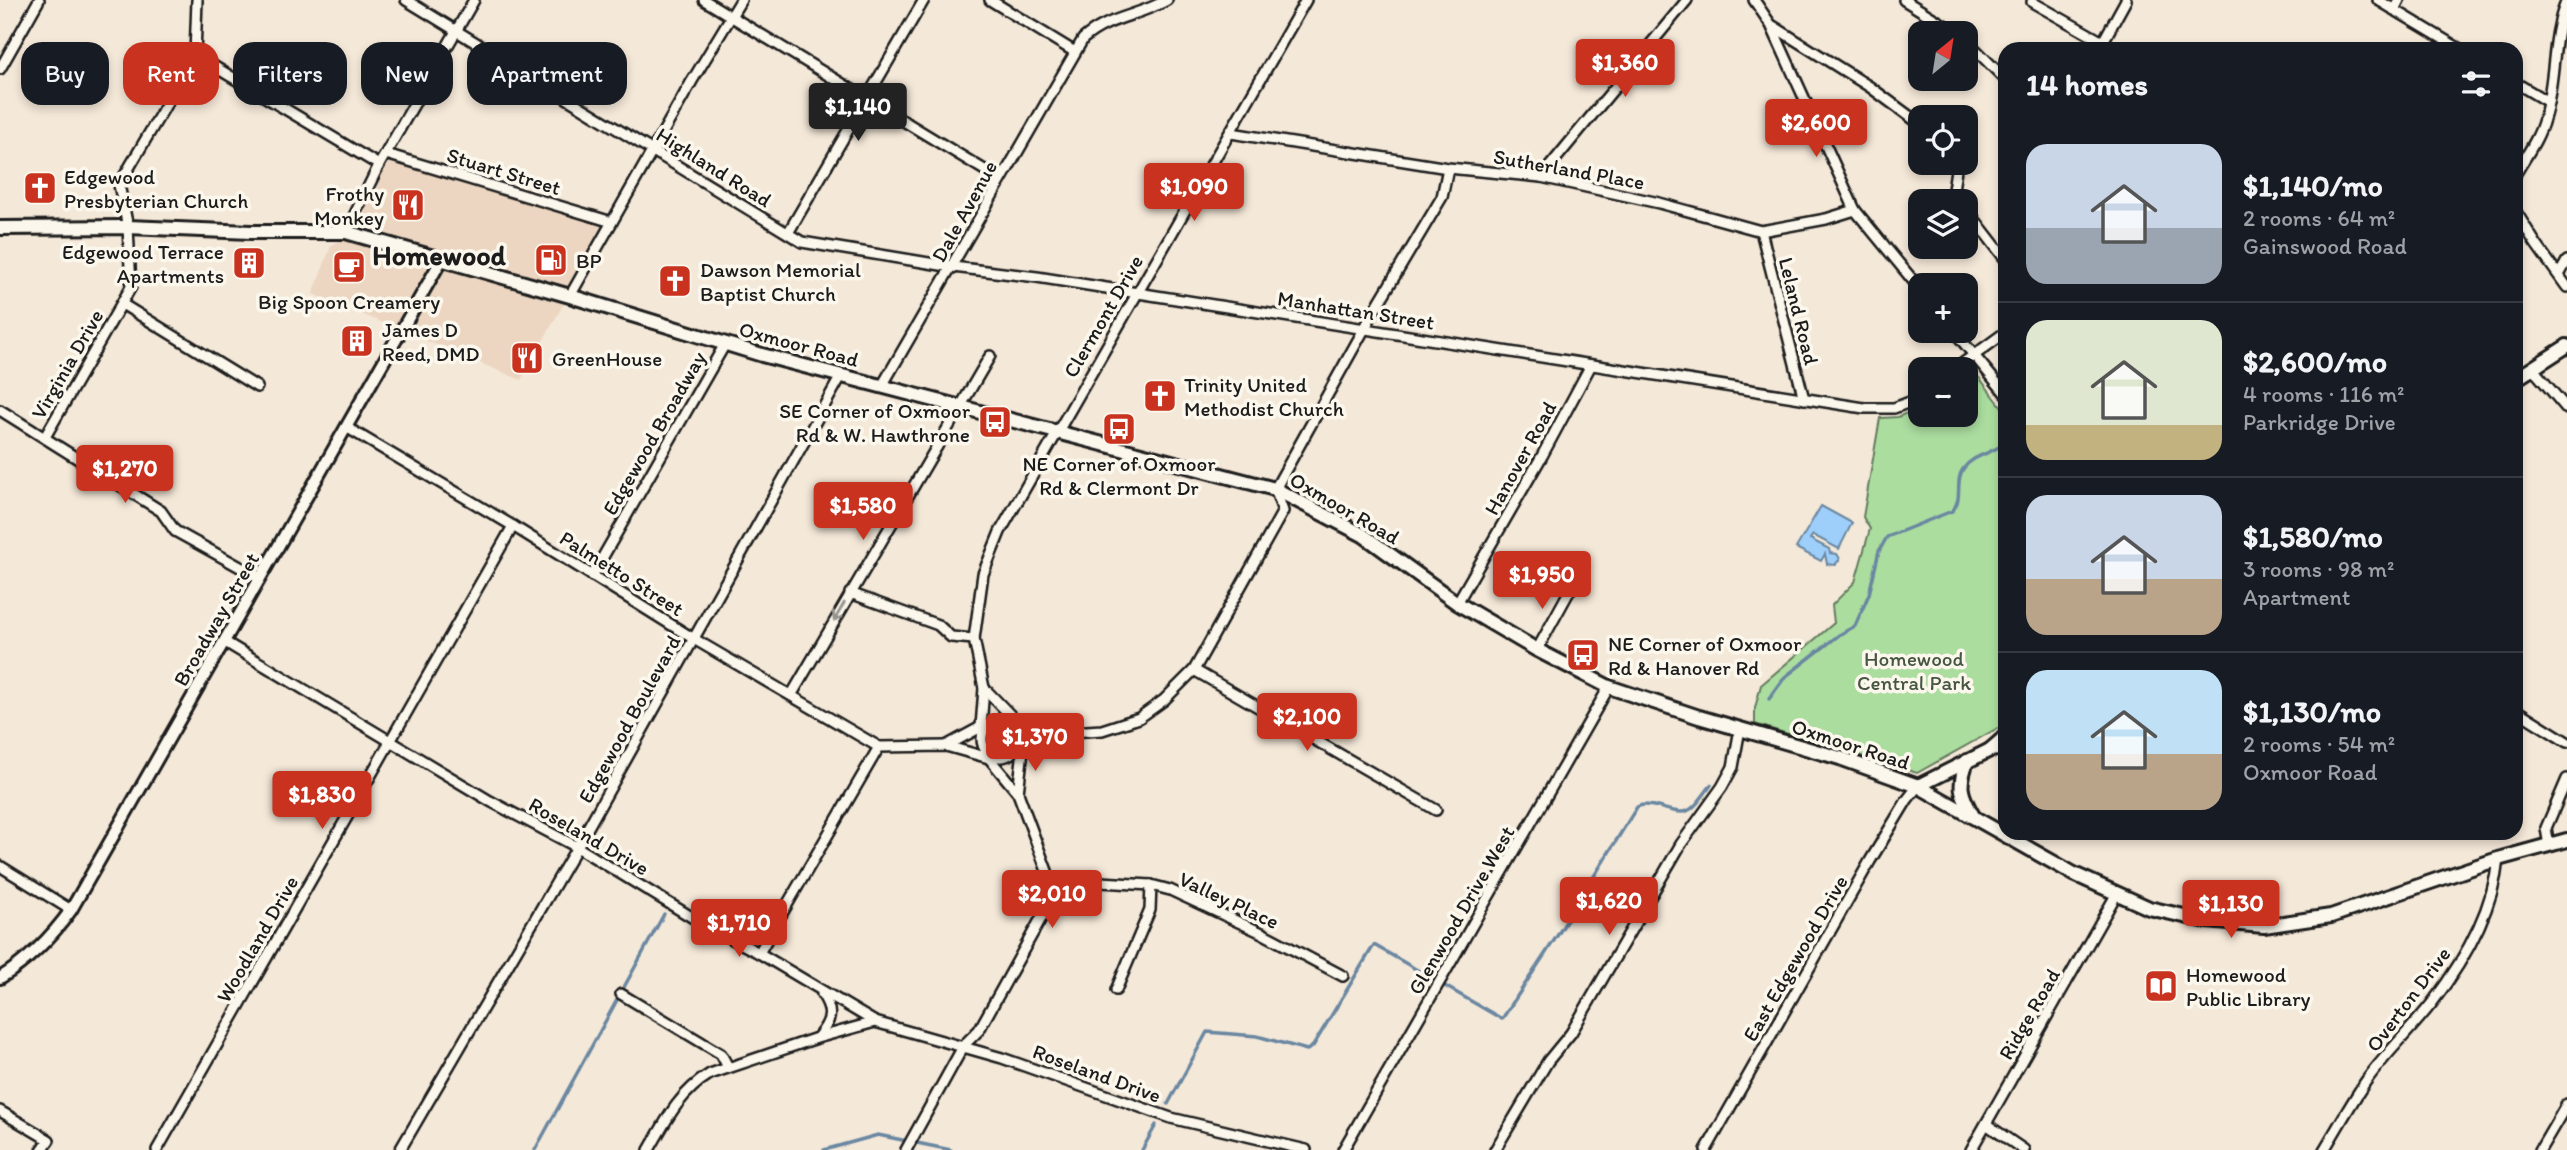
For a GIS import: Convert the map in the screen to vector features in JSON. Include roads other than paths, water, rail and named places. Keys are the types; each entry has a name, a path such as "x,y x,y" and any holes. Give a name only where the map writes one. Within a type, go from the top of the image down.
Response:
{"main road":[{"name":"Oxmoor Road","path":"0,228 128,227 251,232 346,232 570,296 725,344 1275,489 1363,535 1457,603 1537,650 1609,687 1840,758 1918,786 1998,831"},
{"path":"2523,375 2567,346"},
{"path":"2523,379 2533,369"},
{"path":"1918,786 1990,750 1998,743"},
{"path":"1990,750 1998,749"},
{"path":"1967,761 1961,789 1973,817"},
{"name":"Oxmoor Road","path":"2014,840 2074,874 2149,908 2206,921 2264,926 2331,916 2498,859 2567,840"}],"street":[{"path":"0,69 39,0"},
{"path":"195,42 197,0"},
{"name":"Highland Road","path":"407,0 788,233"},
{"path":"346,232 379,165 474,0"},
{"path":"704,0 1001,180"},
{"path":"570,296 741,0"},
{"path":"788,233 924,0"},
{"path":"990,0 1075,52"},
{"name":"Dale Avenue","path":"882,386 1083,39 1102,24 1150,10 1167,0"},
{"name":"Clermont Drive","path":"983,728 984,688 974,639 983,574 1000,532 1306,0"},
{"path":"1541,177 1686,0"},
{"path":"1754,0 1771,25 1855,210 1908,274"},
{"path":"1904,0 1938,21"},
{"path":"2103,42 2126,0"},
{"path":"2378,0 2448,42"},
{"path":"2394,9 2399,0"},
{"path":"2523,160 2544,121 2561,12 2567,0"},
{"path":"2032,2 2095,42"},
{"path":"1771,25 1870,87 1908,115"},
{"path":"1978,52 1998,72"},
{"path":"219,69 379,165"},
{"path":"2523,87 2548,102"},
{"name":"Virginia Drive","path":"45,436 131,287 128,227 119,185 166,105"},
{"name":"Sutherland Place","path":"1231,133 1448,168 1541,177 1660,203 1761,231 1825,219 1855,210"},
{"name":"Stuart Street","path":"386,154 612,222"},
{"path":"946,746 995,721 1014,722 1055,733 1102,730 1139,718 1164,700 1194,670 1283,511 1275,489 1442,197 1448,168"},
{"path":"2523,223 2567,287"},
{"path":"1978,224 1998,250"},
{"name":"Leland Road","path":"1761,231 1804,399"},
{"name":"Manhattan Street","path":"788,233 802,242 953,267 1037,277 1366,328 1804,399 1864,408 1894,408 1908,403"},
{"name":"Broadway Street","path":"0,978 23,964 52,937 71,911 442,259"},
{"path":"2559,275 2567,261"},
{"path":"122,304 257,387"},
{"path":"1970,357 1998,338"},
{"path":"1964,343 1998,385"},
{"name":"Edgewood Broadway","path":"592,576 725,344"},
{"path":"792,694 990,356"},
{"name":"Hanover Road","path":"1457,603 1591,365"},
{"path":"2533,369 2567,409"},
{"name":"Edgewood Boulevard","path":"400,1150 577,847 841,376"},
{"path":"0,410 161,511 174,531 260,578"},
{"name":"Palmetto Street","path":"346,427 513,526 694,639 879,747"},
{"name":"Woodland Drive","path":"157,1150 513,526"},
{"path":"1537,650 1576,579 1574,574"},
{"path":"850,593 938,625 951,637 974,639"},
{"name":"Roseland Drive","path":"225,642 490,801 577,847 698,921 759,953 875,1022 964,1045 1166,1117 1306,1150"},
{"path":"1194,670 1436,810"},
{"name":"Glenwood Drive West","path":"1343,1150 1609,687"},
{"path":"984,688 1014,722 1020,748 1018,793"},
{"path":"2523,714 2567,742"},
{"path":"907,1149 964,1045 979,1030 1044,913 1050,879 1018,793 983,745 983,728"},
{"path":"1495,1150 1548,1061 1571,1033 1681,844 1722,787 1732,767 1740,729"},
{"path":"759,953 879,747 946,746 1003,757 1055,733"},
{"path":"2549,846 2546,828 2567,779"},
{"name":"East Edgewood Drive","path":"1706,1150 1870,862 1918,786"},
{"name":"Overton Drive","path":"2324,1150 2367,1080 2432,1002 2464,954 2485,914 2496,885 2498,859"},
{"path":"0,866 71,911"},
{"name":"Valley Place","path":"1050,879 1151,885 1170,890 1262,933 1343,976"},
{"path":"1115,990 1150,910 1151,885"},
{"name":"Ridge Road","path":"1971,1150 2116,895"},
{"path":"817,1038 829,1024 831,1014 828,1002 819,989"},
{"path":"621,994 721,1054 728,1067"},
{"path":"649,1150 676,1103 695,1083 728,1067 875,1022"},
{"path":"2540,1150 2567,1104"},
{"path":"0,1111 49,1140 42,1150"},
{"path":"1986,1124 2024,1150"}],"water":[{"path":"1821,506 1852,523 1839,549 1813,535 1810,539 1829,549 1830,553 1837,554 1840,559 1835,565 1827,564 1825,554 1821,561 1796,548"}],"waterway":[{"path":"1769,699 1785,677 1839,635 1855,626 1869,594 1879,551 1887,537 1952,511 1958,501 1959,479 1963,469 1973,460 1998,447"},
{"path":"1168,1104 1207,1032 1257,1036 1307,1050 1313,1046 1374,945 1502,1019 1637,807 1647,805 1687,811 1711,785"},
{"path":"535,1150 664,914"},
{"path":"1142,1150 1156,1125"},
{"path":"824,1150 878,1135 951,1150"}],"place":[{"name":"Edgewood Presbyterian Church","path":"40,188"},
{"name":"Frothy Monkey","path":"408,205"},
{"name":"BP","path":"551,260"},
{"name":"Edgewood Terrace Apartments","path":"249,263"},
{"name":"Big Spoon Creamery","path":"349,267"},
{"name":"Dawson Memorial Baptist Church","path":"675,281"},
{"name":"James D Reed, DMD","path":"357,341"},
{"name":"GreenHouse","path":"527,358"},
{"name":"Trinity United Methodist Church","path":"1160,396"},
{"name":"SE Corner of Oxmoor Rd & W. Hawthrone","path":"995,422"},
{"name":"NE Corner of Oxmoor Rd & Clermont Dr","path":"1119,429"},
{"name":"NE Corner of Oxmoor Rd & Hanover Rd","path":"1583,655"},
{"name":"Homewood Public Library","path":"2161,986"}],"district":[{"name":"Homewood","path":"439,255"}],"park label":[{"name":"Homewood Central Park","path":"1914,670"}]}
